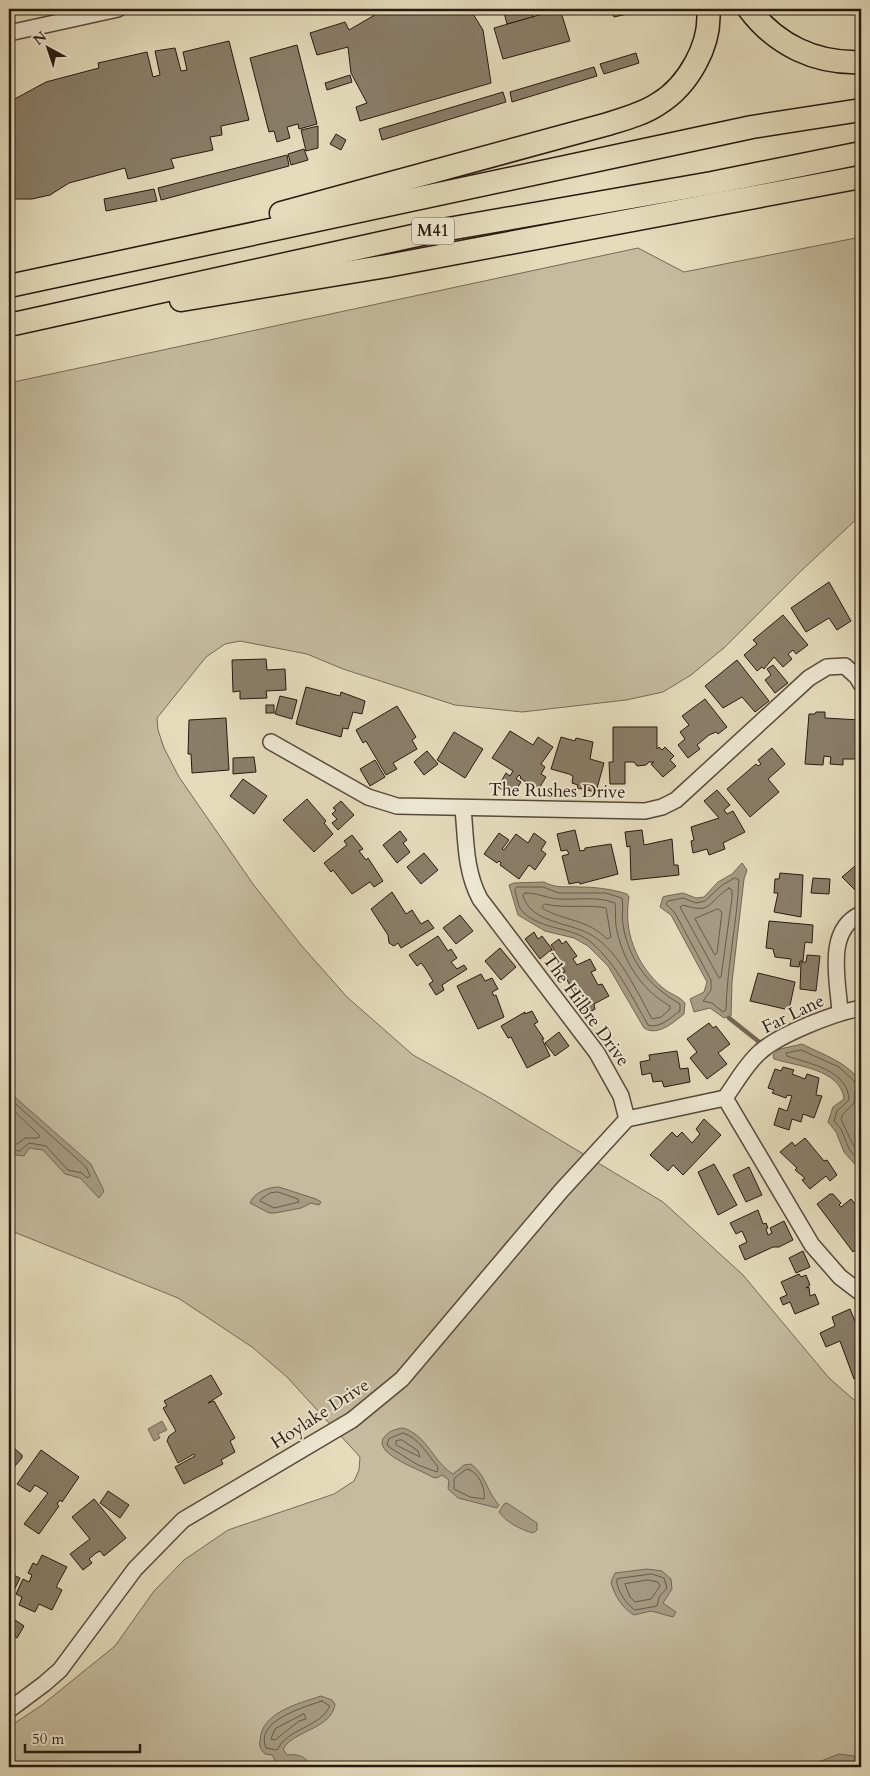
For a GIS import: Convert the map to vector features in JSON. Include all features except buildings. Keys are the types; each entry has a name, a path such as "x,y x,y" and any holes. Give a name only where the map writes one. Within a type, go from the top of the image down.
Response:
{"highway":[{"path":"47,278 631,116 658,104 689,72 704,45 707,33 708,9"},
{"path":"749,9 768,31 791,48 821,58 861,62"},
{"name":"M41","path":"9,286 752,127 861,110"},
{"name":"M41","path":"9,327 430,232 712,183 861,153"},
{"path":"9,327 387,266 861,176"}],"street":[{"path":"9,33 118,9"},
{"name":"The Rushes Drive","path":"271,742 313,767 383,804 463,808 645,811 662,807 676,800 809,678 827,667 845,666 861,684"},
{"name":"The Hilbre Drive","path":"463,808 468,872 473,887 480,899 597,1053 621,1096 627,1119"},
{"name":"Far Lane","path":"840,1012 836,958 839,938 845,925 861,914"},
{"name":"Far Lane","path":"725,1098 759,1052 772,1043 840,1012 861,1008"},
{"path":"627,1119 725,1098 812,1245 840,1277 861,1293"},
{"name":"Hoylake Drive","path":"9,1710 60,1670 135,1569 182,1520 352,1420 402,1378 561,1191 627,1119"}],"shaded area":[{"path":"861,237 861,515 801,571 725,647 691,675 663,692 626,700 522,712 455,705 343,669 307,654 240,641 225,644 206,657 157,718 158,730 164,748 179,777 253,884 301,945 347,997 413,1055 492,1099 663,1202 743,1275 829,1378 861,1406 861,1767 9,1767 9,1727 42,1705 115,1646 154,1591 184,1560 228,1530 334,1494 354,1481 359,1470 360,1457 287,1377 252,1347 178,1298 9,1230 9,383 638,248 684,272"}],"water":[{"path":"742,863 747,870 744,879 732,982 731,1016 724,1018 710,1008 694,1012 690,999 704,992 707,982 671,915 660,907 663,897 683,893 696,898 704,897 718,882 732,874"},
{"path":"544,882 557,886 597,888 627,894 629,897 628,922 630,935 639,958 645,969 654,979 685,1003 684,1014 660,1030 655,1031 644,1028 608,966 588,946 574,938 545,931 518,915 509,885 514,883"},
{"path":"802,1044 842,1064 861,1082 861,1171 844,1152 836,1132 828,1122 833,1107 844,1099 841,1089 835,1081 816,1070 774,1059 773,1055 780,1049"},
{"path":"9,1092 91,1164 104,1191 99,1198 80,1178 65,1174 43,1150 29,1148 24,1156 9,1154"},
{"path":"279,1187 321,1202 319,1205 311,1203 301,1208 275,1213 269,1213 250,1203 262,1191"},
{"path":"162,1421 167,1430 158,1434 160,1438 154,1441 148,1429"},
{"path":"403,1428 418,1437 446,1469 453,1474 464,1465 471,1464 476,1468 499,1505 497,1508 458,1498 448,1489 449,1480 442,1475 437,1478 432,1477 386,1451 382,1445 385,1436 392,1431"},
{"path":"507,1503 537,1523 537,1530 533,1533 528,1532 506,1519 499,1512 504,1504"},
{"path":"647,1569 662,1571 671,1579 672,1589 663,1603 676,1612 673,1617 651,1611 634,1615 622,1605 616,1596 611,1582 615,1573"},
{"path":"321,1696 332,1700 335,1704 327,1719 295,1737 283,1749 287,1755 302,1756 309,1762 309,1767 274,1767 276,1762 272,1755 265,1754 261,1750 260,1745 262,1731 267,1723 274,1716 292,1706"},
{"path":"839,1754 861,1757 861,1767 819,1767 821,1761"}],"waterway":[{"path":"729,1018 763,1045"}]}
